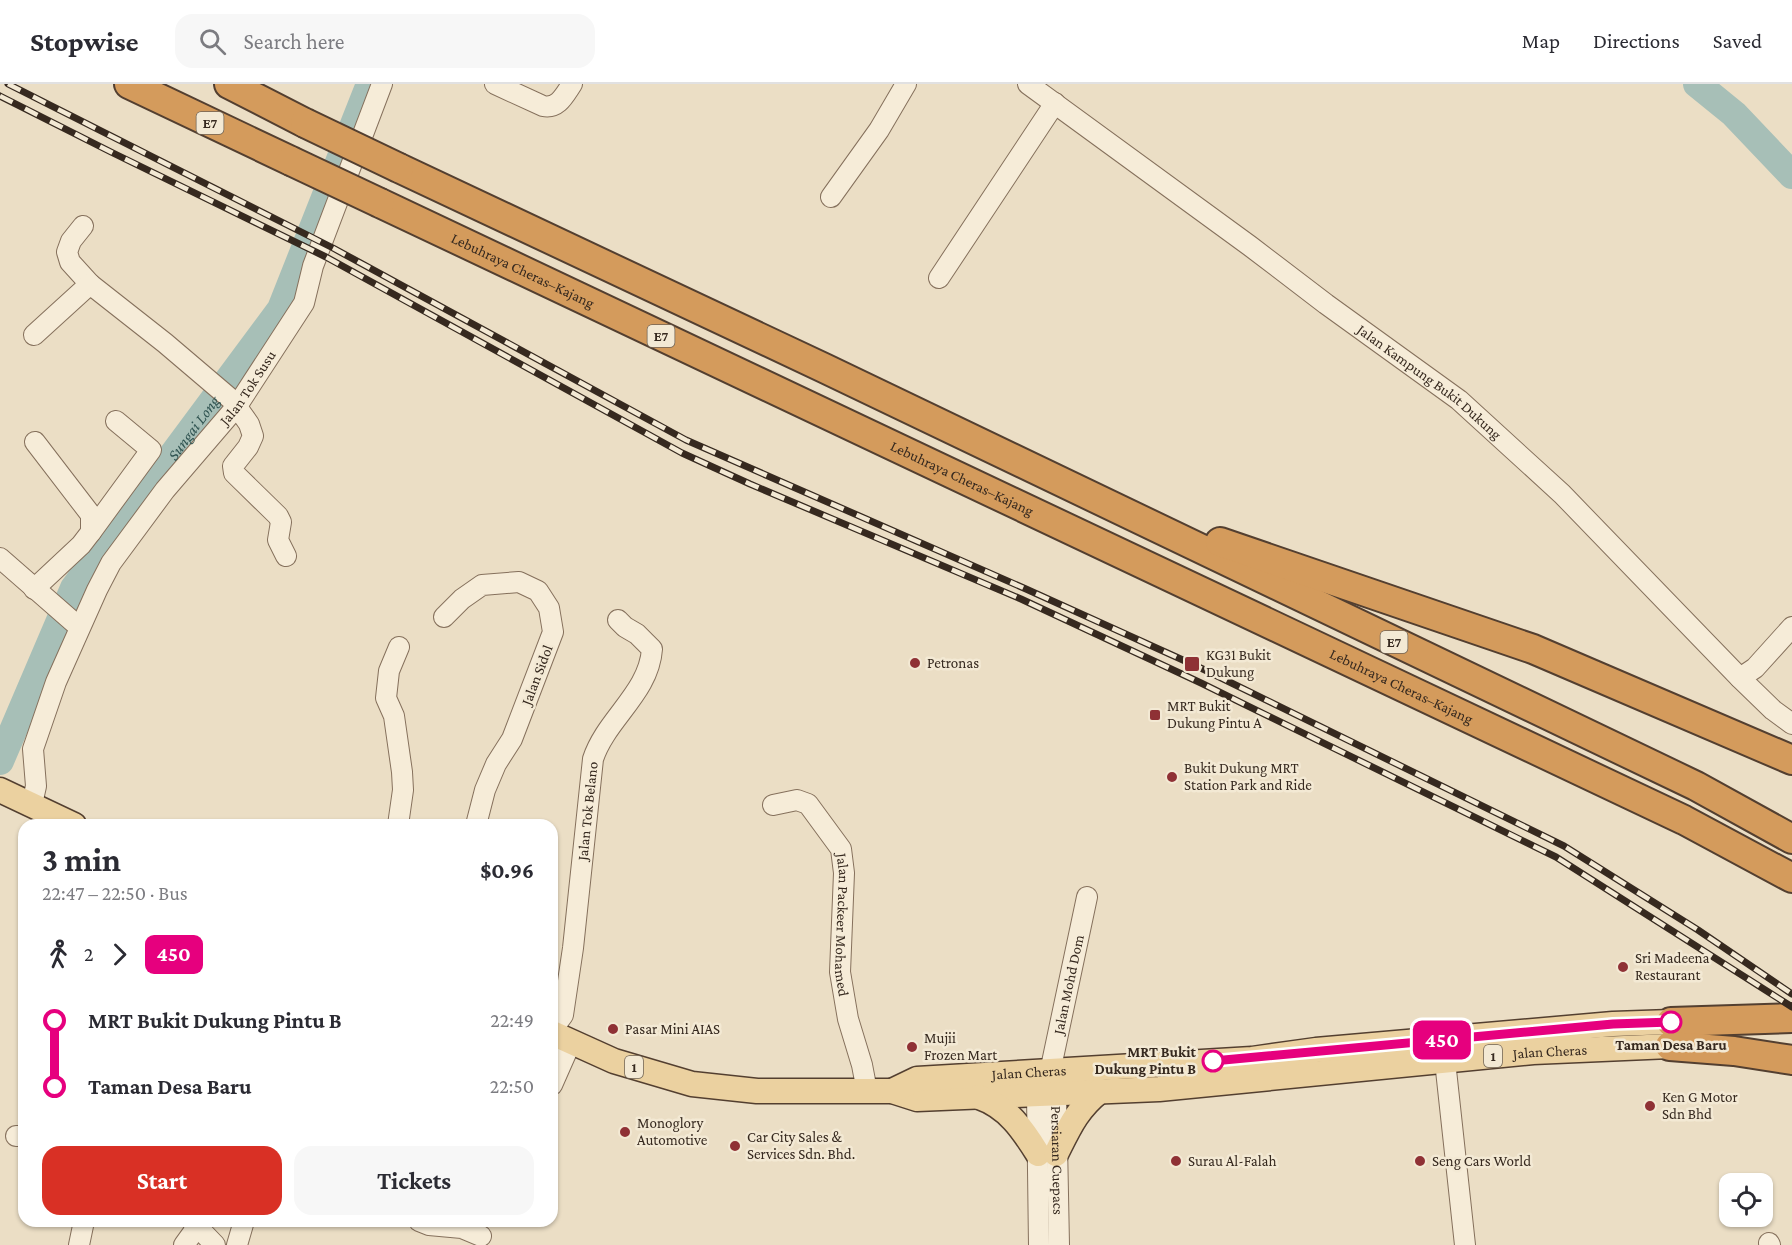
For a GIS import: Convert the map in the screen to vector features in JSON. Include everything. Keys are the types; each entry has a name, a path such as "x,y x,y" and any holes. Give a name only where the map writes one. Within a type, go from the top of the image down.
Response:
{"highway":[{"name":"Lebuhraya Cheras–Kajang","path":"129,84 1684,820 1792,878"},
{"name":"E7","path":"229,84 399,168 1696,786 1792,839"},
{"path":"1091,497 1533,649 1792,760"},
{"path":"1670,1034 1792,1018"},
{"path":"1670,1034 1734,1051 1792,1060"}],"main road":[{"path":"14,796 62,819"},
{"name":"Jalan Cheras","path":"558,1035 614,1061 692,1084 757,1091 892,1091 917,1099 976,1096 1316,1050 1613,1024 1670,1034"},
{"name":"Jalan Cheras","path":"892,1091 917,1079 1100,1091 1158,1089 1445,1060 1604,1048 1670,1034"},
{"path":"976,1096 989,1100 1010,1114 1047,1154 1086,1102 1100,1091"}],"street":[{"name":"Jalan Tok Susu","path":"14,796 36,786 33,749 76,624 111,564 165,490 234,403 303,303 312,266 382,84"},
{"path":"495,84 550,108 558,104 572,84"},
{"path":"831,197 879,130 906,84"},
{"name":"Jalan Kampung Bukit Dukung","path":"1028,84 1459,399 1562,494 1740,678 1773,710 1792,724"},
{"path":"939,278 1055,103"},
{"path":"83,226 71,242 67,252 70,262 90,284 234,403 249,424 253,436 248,447 233,466 234,473 278,516 281,522 278,540 286,556"},
{"path":"34,335 90,284"},
{"path":"36,591 81,545 151,450 116,421"},
{"path":"35,442 91,515 91,532"},
{"path":"0,558 76,624"},
{"name":"Jalan Sidol","path":"444,617 462,599 482,585 519,582 538,591 549,608 553,632 512,739 496,764 484,790 477,819"},
{"name":"Jalan Tok Belano","path":"558,1035 573,948 593,759 598,743 646,676 651,657 652,649 618,620"},
{"path":"1740,678 1755,668 1792,627"},
{"path":"399,647 389,671 386,698 394,716 402,772 403,790 399,819"},
{"name":"Jalan Packeer Mohamed","path":"772,805 797,800 808,804 841,849 844,873 840,972 848,1019 867,1091"},
{"name":"Jalan Mohd Dom","path":"1048,1086 1087,897"},
{"path":"1445,1060 1465,1245"},
{"name":"Persiaran Cuepacs","path":"1039,1245 1047,1154 1048,1086"},
{"name":"Persiaran Cuepacs","path":"1047,1154 1059,1245"},
{"path":"79,1245 83,1227"},
{"path":"184,1245 193,1227"},
{"path":"197,1227 215,1245"},
{"path":"237,1245 242,1227"},
{"path":"451,1227 482,1234"}],"waterway":[{"name":"Sungai Long","path":"0,761 74,588 281,309 370,84"},
{"path":"1697,84 1734,114 1792,175"}],"railway":[{"path":"8,84 333,248 686,440 1205,670 1564,846 1698,930 1792,994"},
{"path":"0,96 326,257 682,453 1021,599 1201,683 1556,857 1792,1007"}],"bus line":[{"name":"450","path":"1213,1061 1613,1024 1671,1022"}],"place":[{"name":"Petronas","path":"915,663"},
{"name":"KG31 Bukit Dukung","path":"1192,664"},
{"name":"MRT Bukit Dukung Pintu A","path":"1155,715"},
{"name":"Bukit Dukung MRT Station Park and Ride","path":"1172,777"},
{"name":"Sri Madeena Restaurant","path":"1623,967"},
{"name":"Taman Desa Baru","path":"1671,1022"},
{"name":"Pasar Mini AIAS","path":"613,1029"},
{"name":"Mujii Frozen Mart","path":"912,1047"},
{"name":"MRT Bukit Dukung Pintu B","path":"1213,1061"},
{"name":"Ken G Motor Sdn Bhd","path":"1650,1106"},
{"name":"Monoglory Automotive","path":"625,1132"},
{"name":"Car City Sales & Services Sdn. Bhd.","path":"735,1146"},
{"name":"Surau Al-Falah","path":"1176,1161"},
{"name":"Seng Cars World","path":"1420,1161"}]}
